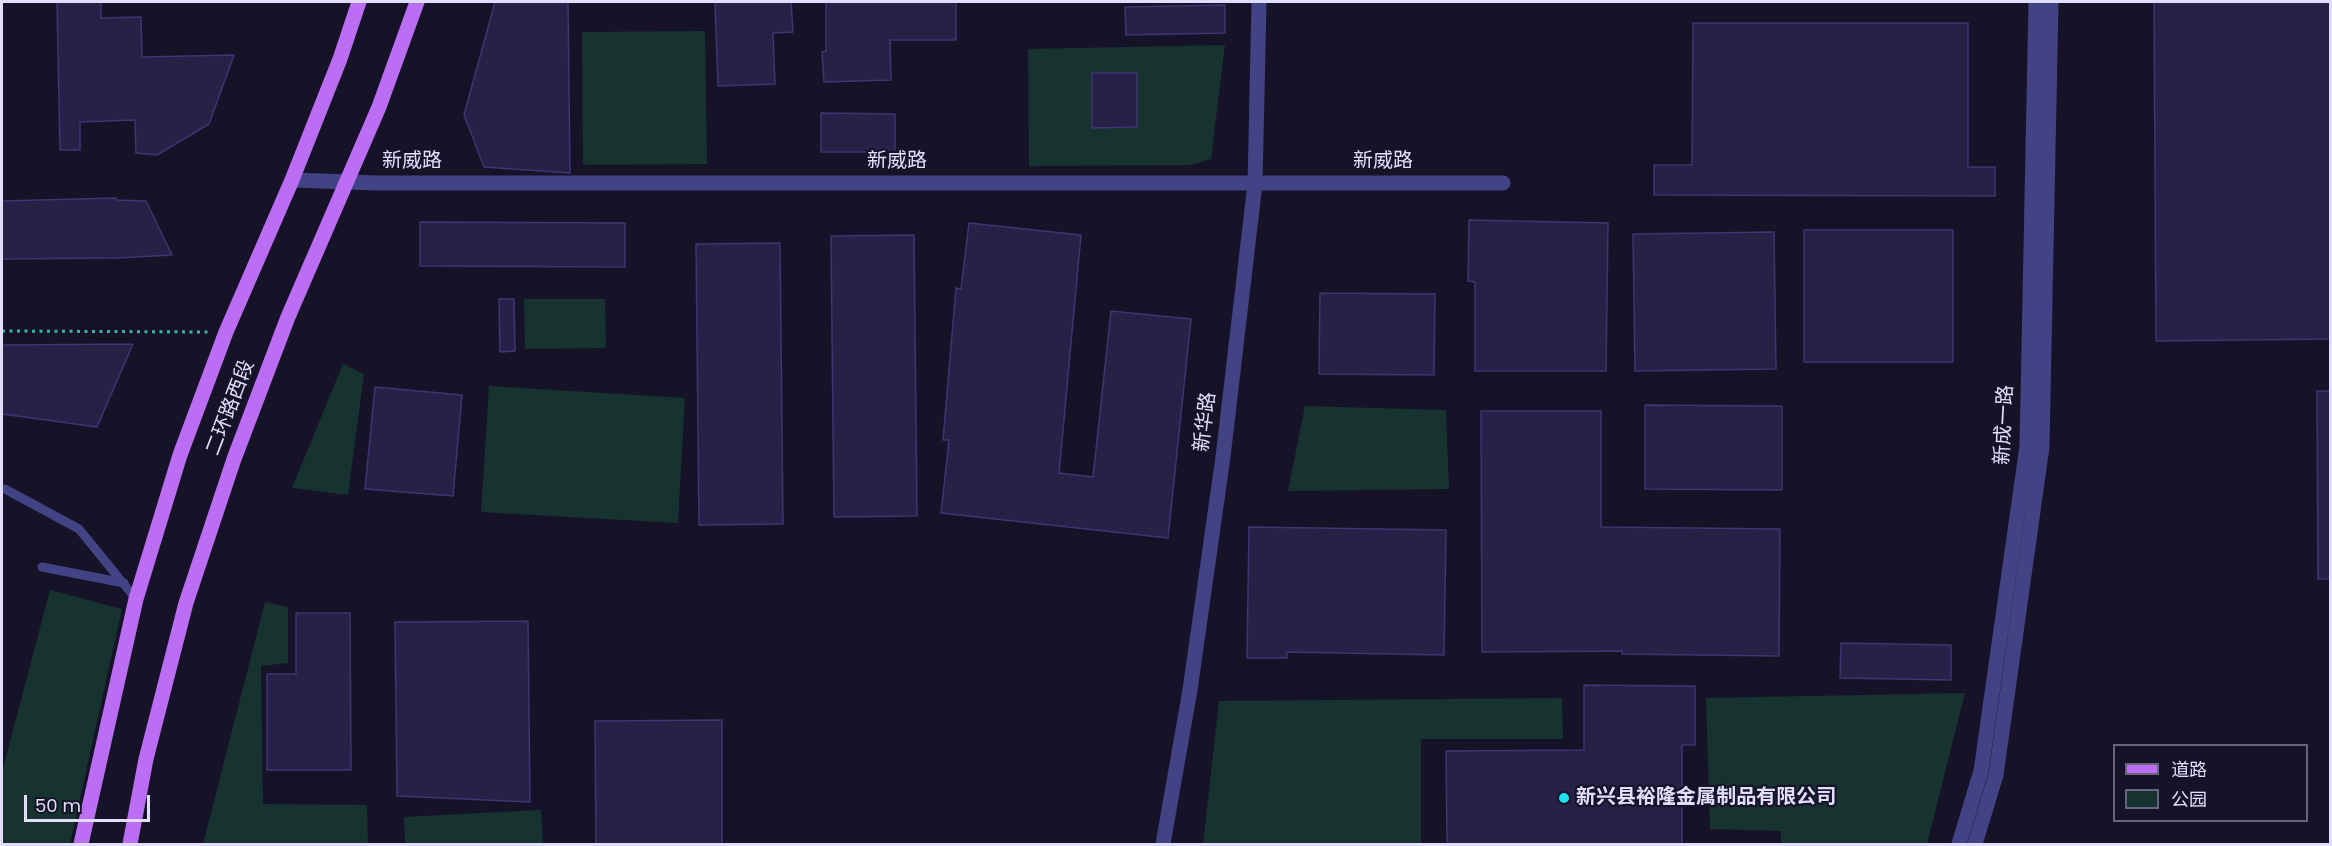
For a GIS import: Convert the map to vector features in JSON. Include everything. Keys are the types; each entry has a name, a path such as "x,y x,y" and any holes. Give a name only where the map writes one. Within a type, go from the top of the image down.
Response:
{"main road":[{"name":"二环路西段","path":"81,844 136,599 180,455 226,332 292,180 340,59 359,2"},
{"name":"二环路西段","path":"130,844 146,759 183,614 234,459 288,317 379,107 417,2"}],"street":[{"name":"新华路","path":"1163,844 1190,690 1223,457 1255,184 1259,2"},
{"name":"新成一路","path":"1959,844 1981,771 2027,446 2036,2"},
{"name":"新成一路","path":"1975,844 1996,775 2042,447 2051,2"},
{"name":"新威路","path":"292,180 347,182 1503,183"}],"lane":[{"path":"5,489 79,529 136,599"},
{"path":"42,567 124,583"}],"path":[{"path":"2,331 226,332"}],"green space":[{"path":"705,31 707,164 583,165 582,32"},
{"path":"1225,45 1211,159 1191,165 1029,166 1028,49"},
{"path":"524,299 605,299 606,348 525,349"},
{"path":"343,364 364,374 348,495 292,488"},
{"path":"489,386 685,398 678,523 481,512"},
{"path":"1305,406 1446,410 1449,489 1288,491"},
{"path":"50,590 122,609 70,844 2,844 2,772"},
{"path":"265,602 288,607 288,663 261,666 263,804 367,805 368,844 203,844"},
{"path":"1965,693 1927,844 1781,844 1781,831 1710,829 1706,698"},
{"path":"1562,698 1563,739 1421,739 1421,844 1203,844 1219,701"},
{"path":"541,810 543,844 405,844 404,817"}],"building":[{"path":"57,2 101,2 101,18 141,17 142,57 234,55 209,124 157,155 136,153 135,120 80,122 80,150 60,150"},
{"path":"495,2 568,2 570,173 484,167 464,115"},
{"path":"715,2 791,2 793,32 773,33 775,84 718,86"},
{"path":"826,2 956,2 956,40 890,40 891,80 824,82 822,52 826,51"},
{"path":"2154,2 2331,2 2331,339 2156,341"},
{"path":"1225,5 1225,33 1126,35 1125,7"},
{"path":"1693,23 1968,23 1968,167 1995,167 1995,196 1654,195 1654,165 1692,165"},
{"path":"1092,73 1137,73 1137,127 1092,128"},
{"path":"821,113 895,114 895,152 821,152"},
{"path":"116,198 116,200 146,201 172,255 2,259 2,201"},
{"path":"1469,220 1608,223 1606,371 1475,371 1475,282 1468,281"},
{"path":"420,222 625,223 625,267 420,266"},
{"path":"969,223 1081,235 1059,473 1093,477 1111,311 1191,319 1168,538 941,513 949,440 943,440 956,288 961,289"},
{"path":"1804,230 1953,230 1953,362 1804,362"},
{"path":"1774,232 1776,369 1635,371 1633,234"},
{"path":"914,235 917,516 834,517 831,236"},
{"path":"780,243 783,524 699,525 696,244"},
{"path":"1320,293 1435,294 1434,375 1319,374"},
{"path":"499,299 514,299 515,351 500,352"},
{"path":"133,344 97,427 2,414 2,345"},
{"path":"375,387 462,395 453,496 365,489"},
{"path":"2317,391 2331,391 2331,579 2318,579"},
{"path":"1645,405 1782,406 1782,490 1645,489"},
{"path":"1481,411 1601,411 1601,527 1780,529 1779,656 1622,654 1622,651 1482,652"},
{"path":"1249,527 1446,530 1444,655 1287,652 1287,658 1247,658"},
{"path":"296,613 350,613 351,770 267,770 267,674 296,674"},
{"path":"528,621 530,802 397,796 395,622"},
{"path":"1841,643 1951,645 1951,680 1840,678"},
{"name":"新兴县裕隆金属制品有限公司","path":"1584,685 1695,686 1695,745 1682,745 1682,844 1447,844 1446,751 1584,750"},
{"path":"722,720 722,844 596,844 595,721"}],"place":[{"name":"新兴县裕隆金属制品有限公司","path":"1564,798"}]}
